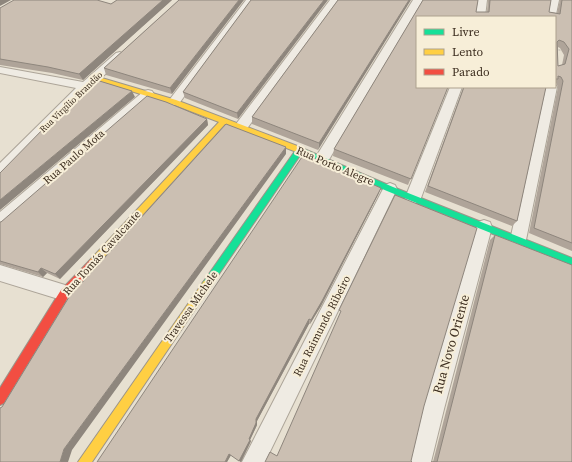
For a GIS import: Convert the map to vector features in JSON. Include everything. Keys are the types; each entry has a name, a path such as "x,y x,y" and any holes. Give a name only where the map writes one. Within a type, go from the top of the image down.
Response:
{"street":[{"path":"174,102 244,7 251,0"},
{"path":"241,127 335,0"},
{"path":"322,159 418,0"},
{"path":"480,16 482,0"},
{"path":"552,16 554,0"},
{"name":"Rua Virgílio Brandão","path":"0,172 85,86 129,47"},
{"path":"0,70 85,86"},
{"name":"Rua Porto Alegre","path":"95,78 174,102 223,122 241,127 572,262"},
{"path":"413,198 456,88"},
{"path":"518,240 551,88"},
{"name":"Rua Paulo Mota","path":"0,221 148,94"},
{"name":"Rua Tomás Cavalcante","path":"0,399 65,293 223,122"},
{"name":"Travessa Michele","path":"84,462 299,151"},
{"name":"Rua Raimundo Ribeiro","path":"253,462 390,189"},
{"name":"Rua Novo Oriente","path":"420,462 433,409 484,226"},
{"path":"0,273 65,293"}],"path":[{"path":"556,49 566,51"}],"building":[{"path":"14,0 97,0 111,4 117,0 163,0 79,74 0,59 0,8"},
{"path":"179,0 239,0 170,88 104,68"},
{"path":"251,0 324,0 237,113 183,92 248,4"},
{"path":"338,0 409,0 319,143 252,117"},
{"path":"423,0 478,0 476,12 489,12 490,0 551,0 549,12 560,14 562,0 572,0 572,243 534,228 563,81 561,77 558,76 558,79 556,79 556,16 416,16 416,88 448,88 411,179 334,149","holes":["559,40 564,42 569,49 565,64 558,66 557,42"]},
{"path":"93,79 132,91 0,200 0,173 48,124 50,125 78,97 75,96"},
{"path":"464,88 546,88 517,221 428,186"},
{"path":"147,96 207,119 55,274 41,268 38,272 0,261 0,222"},
{"path":"226,124 286,147 64,449 60,462 0,462 0,408 69,297"},
{"path":"304,154 381,188 322,301 311,320 309,319 256,419 256,423 249,439 250,440 239,461 229,454 225,462 97,462"},
{"path":"395,195 477,228 424,406 412,462 265,462 270,452 277,456 341,311 339,310"},
{"path":"495,235 572,265 572,462 437,462"}],"traffic: fast":[{"path":"297,149 390,189 572,262"},
{"path":"207,284 299,151"}],"traffic: slow":[{"path":"95,78 174,102 297,149"},
{"path":"93,263 223,122"},
{"path":"84,462 207,284"}],"traffic: jam":[{"path":"0,399 65,293 93,263"}]}
